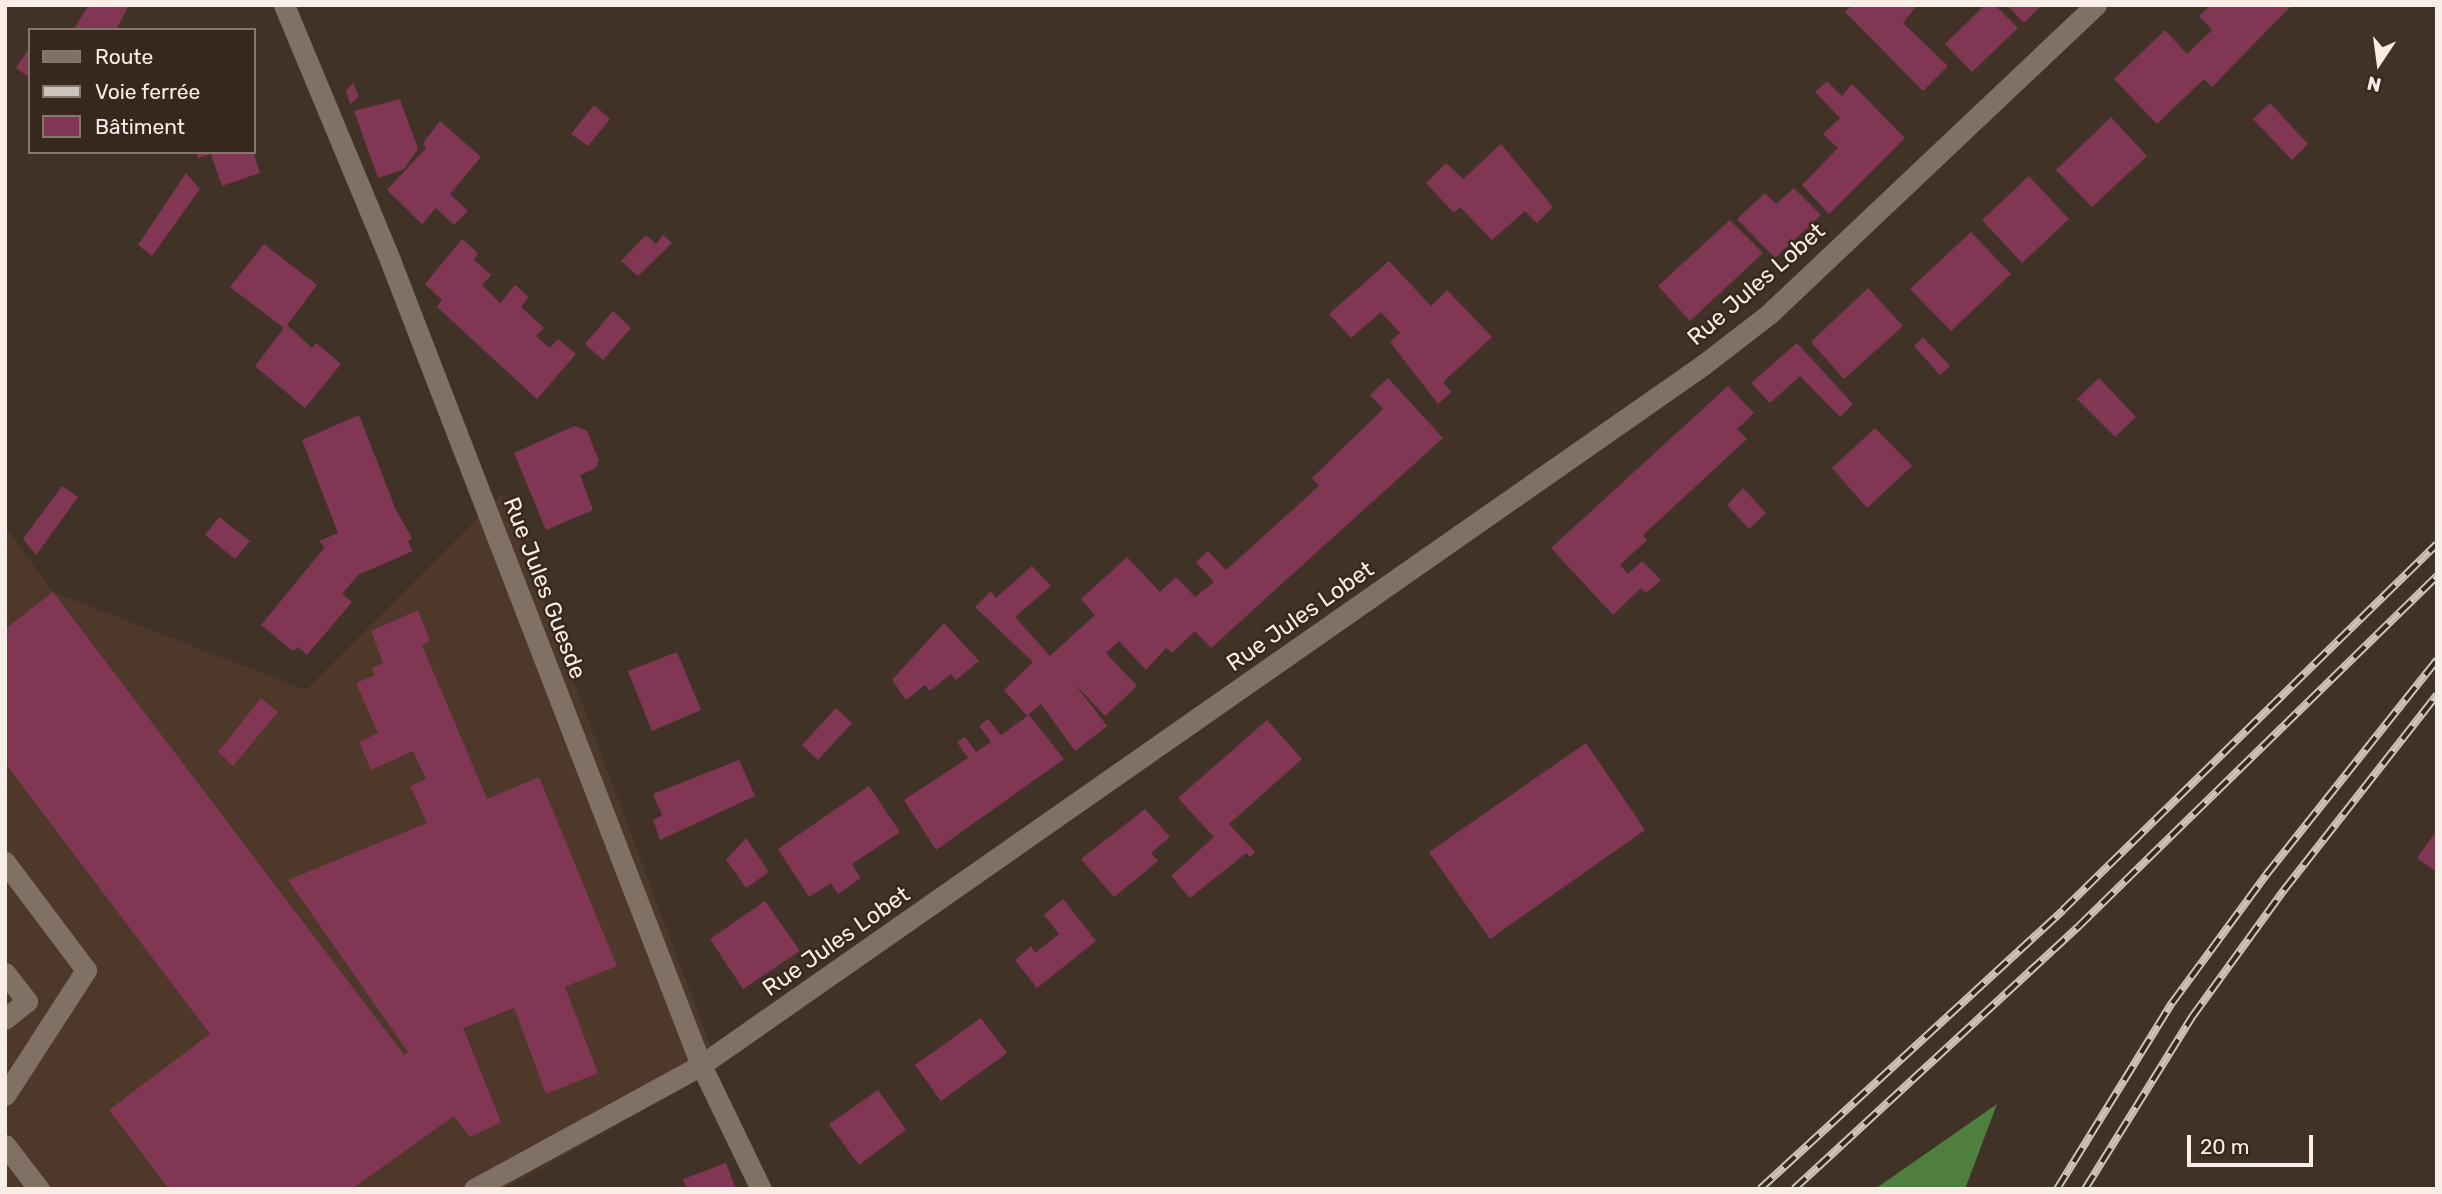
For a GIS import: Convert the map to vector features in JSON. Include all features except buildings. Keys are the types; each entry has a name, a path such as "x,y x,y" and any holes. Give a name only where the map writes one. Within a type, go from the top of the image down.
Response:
{"street":[{"name":"Rue Jules Guesde","path":"284,5 390,260 701,1065 761,1189"},
{"name":"Rue Jules Lobet","path":"474,1189 701,1065 1703,366 1769,314 2096,5"},
{"path":"5,862 86,970 5,1095"},
{"path":"5,973 27,1002 5,1019"},
{"path":"5,1145 39,1189"}],"shaded area":[{"path":"503,493 719,1068 504,1189 5,1189 5,526 53,592 306,690"}],"green space":[{"path":"1997,1104 1965,1189 1875,1189"}],"railway":[{"path":"1760,1189 2063,910 2437,544"},
{"path":"1794,1189 2079,926 2437,576"},
{"path":"2057,1189 2172,1003 2266,875 2437,660"},
{"path":"2085,1189 2192,1017 2284,890 2437,695"}]}
